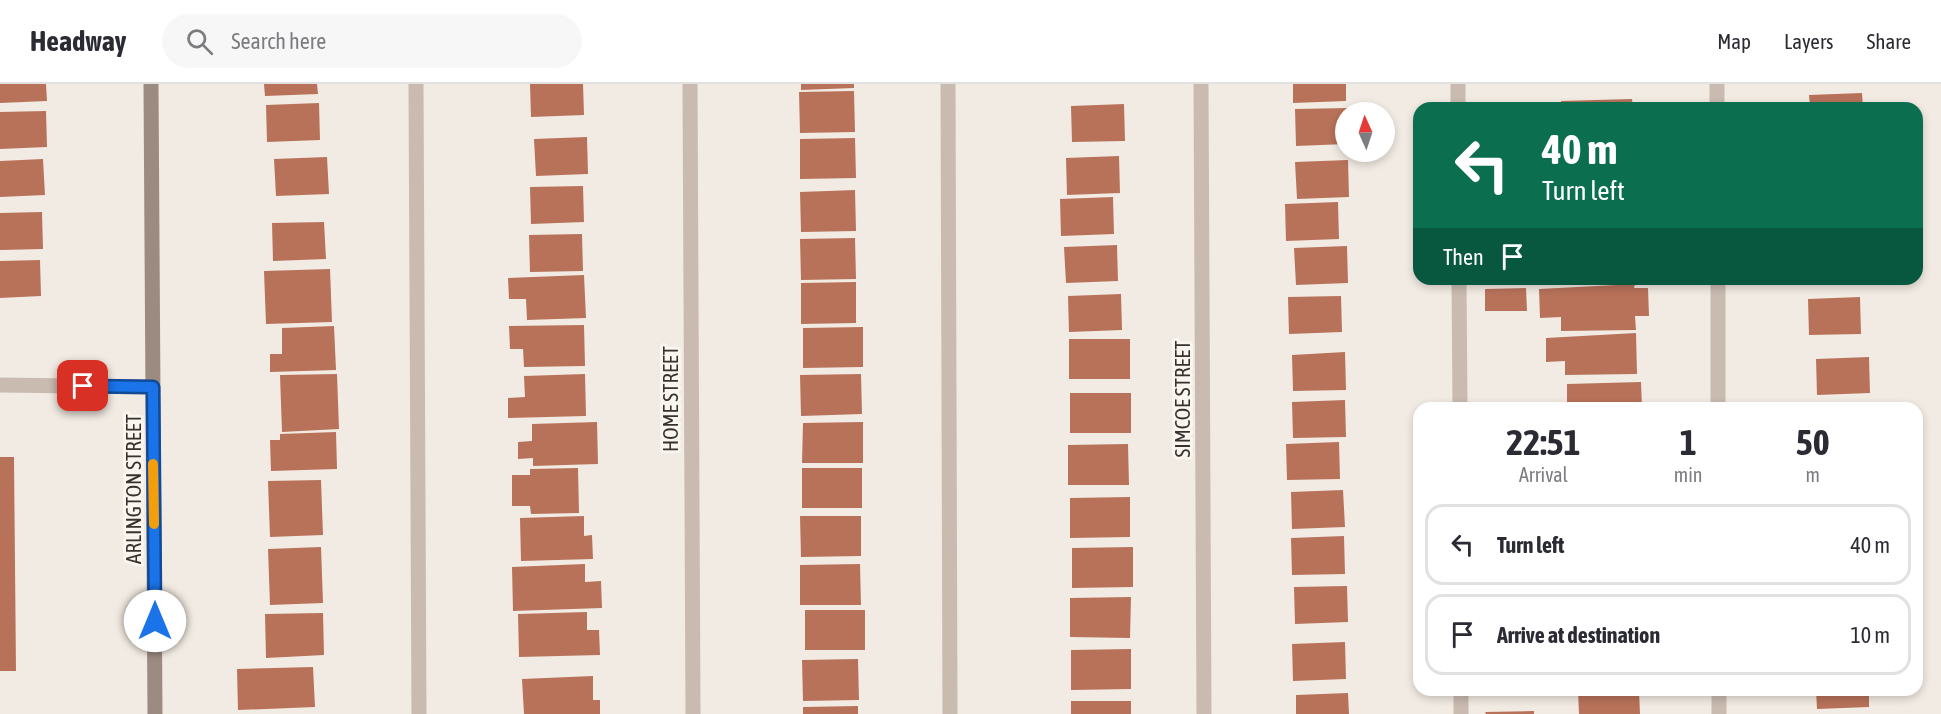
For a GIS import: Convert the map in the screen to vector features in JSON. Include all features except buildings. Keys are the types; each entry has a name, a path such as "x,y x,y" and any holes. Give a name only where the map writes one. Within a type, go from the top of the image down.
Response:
{"main road":[{"name":"ARLINGTON STREET","path":"151,84 155,714"}],"street":[{"path":"417,84 419,714"},
{"name":"HOME STREET","path":"690,84 693,714"},
{"path":"948,84 950,714"},
{"name":"SIMCOE STREET","path":"1201,84 1204,714"},
{"path":"1458,84 1458,102"},
{"path":"1717,84 1717,102"},
{"path":"1459,285 1460,402"},
{"path":"1718,285 1718,402"},
{"path":"0,385 153,387"},
{"path":"1461,696 1461,714"},
{"path":"1719,696 1719,714"}],"slow traffic":[{"path":"153,464 154,524"}],"route":[{"path":"83,386 153,387 155,621"}]}
